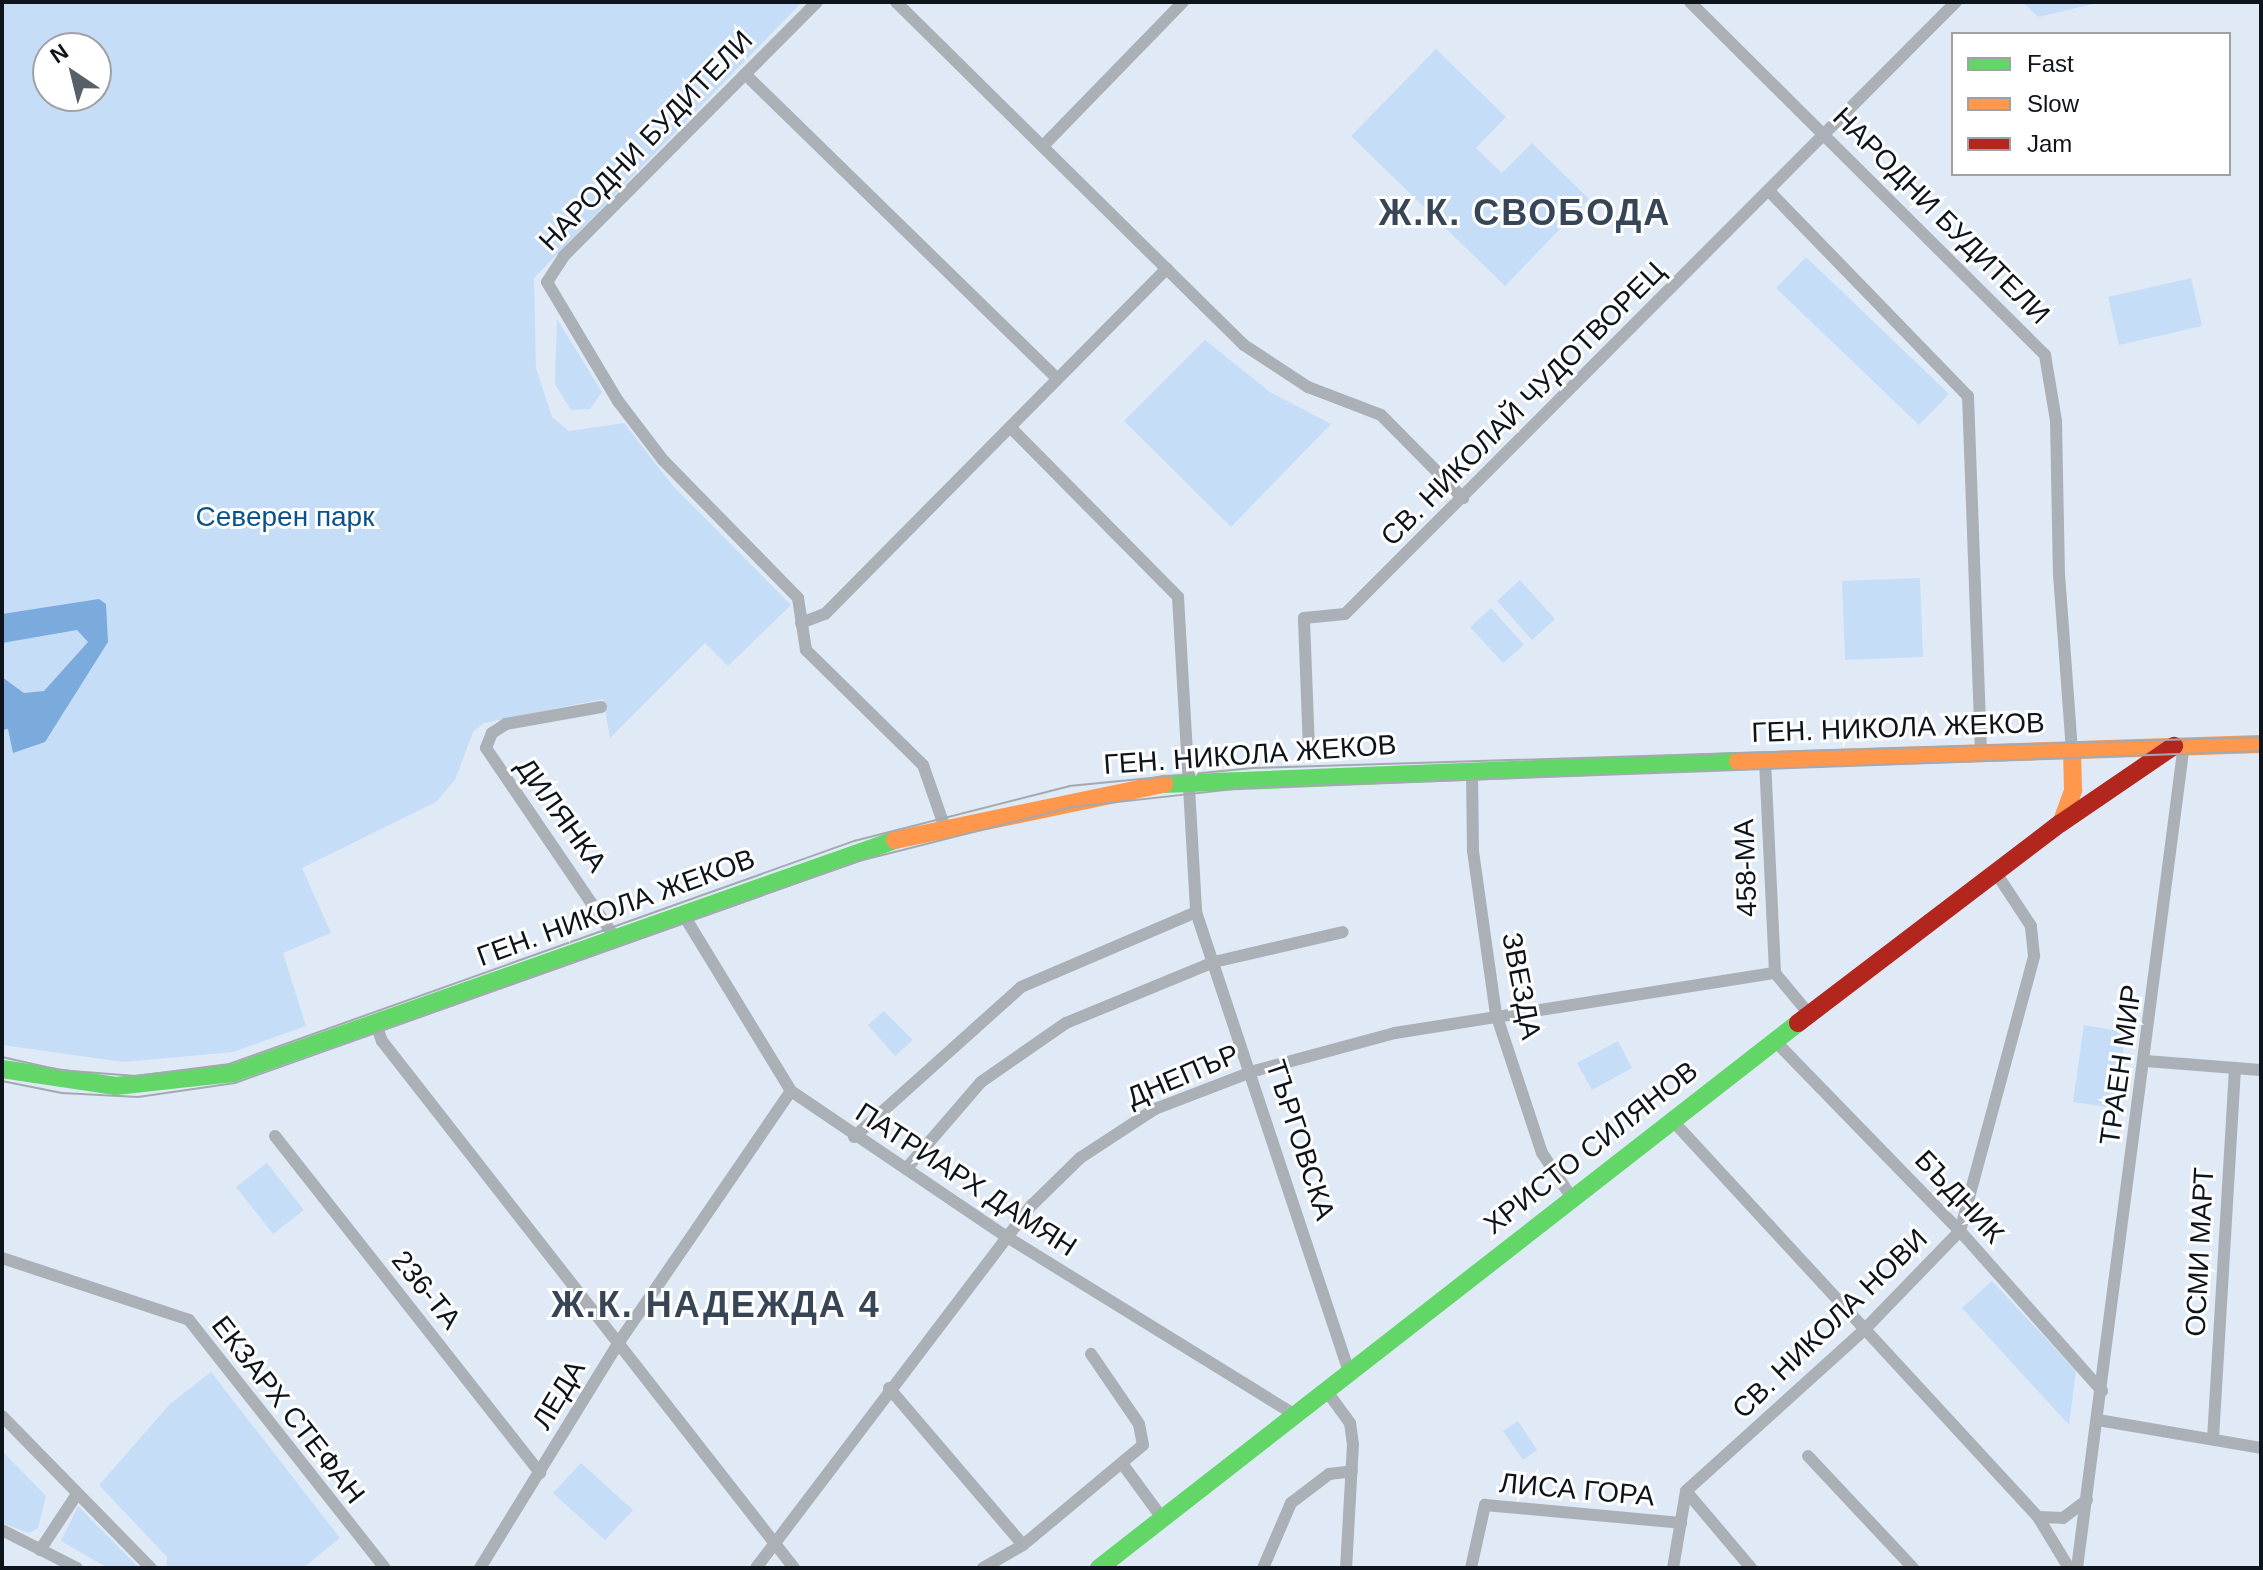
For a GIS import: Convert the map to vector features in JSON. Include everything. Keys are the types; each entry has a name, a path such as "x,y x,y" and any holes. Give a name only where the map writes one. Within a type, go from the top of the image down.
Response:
{"street":[{"name":"НАРОДНИ БУДИТЕЛИ","path":"801,623 798,598 663,460 618,401 547,282 564,256 817,2"},
{"path":"896,2 1167,268 1273,365 1341,403 1381,415 1463,498"},
{"path":"1043,146 1183,2"},
{"name":"НАРОДНИ БУДИТЕЛИ","path":"1690,2 2045,355 2056,421 2059,574 2072,750"},
{"name":"СВ. НИКОЛАЙ ЧУДОТВОРЕЦ","path":"1309,750 1304,618 1345,614 1770,192 1956,2"},
{"path":"745,74 1057,379"},
{"path":"1770,192 1968,396 1981,754"},
{"path":"944,825 923,765 806,650 801,623 825,614 1167,268"},
{"name":"ТЪРГОВСКА","path":"1010,427 1178,597 1196,912 1254,1071 1349,1372"},
{"name":"ДИЛЯНКА","path":"601,707 506,724 492,733 486,748 615,938"},
{"name":"ГЕН. НИКОЛА ЖЕКОВ","path":"2,1069 92,1085 192,1081 257,1067 683,914 944,825 1070,797 1187,781 1981,754 2181,744 2261,744"},
{"name":"ХРИСТО СИЛЯНОВ","path":"1099,1568 1672,1120 2061,823 2181,744"},
{"name":"ТРАЕН МИР","path":"2077,1568 2146,1061 2181,744"},
{"path":"2061,823 2073,790 2072,750"},
{"name":"458-МА","path":"1765,760 1775,973"},
{"name":"ЗВЕЗДА","path":"1472,770 1473,851 1496,1014 1542,1153 1572,1198"},
{"name":"СВ. НИКОЛА НОВИ","path":"1686,1491 1863,1331 1960,1231 2034,956 2031,926 1996,873"},
{"path":"854,1137 1021,987 1196,912"},
{"name":"ПАТРИАРХ ДАМЯН","path":"683,914 791,1091 854,1137 1007,1237 1295,1415"},
{"path":"906,1169 957,1106 1028,1046 1104,1005 1214,962 1343,932"},
{"path":"1775,973 1810,1015"},
{"name":"ДНЕПЪР","path":"756,1568 889,1388 1007,1237 1100,1142 1155,1109 1254,1071 1496,1014 1775,973"},
{"path":"376,1024 382,1041 794,1568"},
{"name":"БЪДНИК","path":"1775,1041 1960,1231 2102,1391"},
{"path":"2146,1061 2261,1070"},
{"name":"ОСМИ МАРТ","path":"2213,1439 2235,1068"},
{"name":"ЛЕДА","path":"480,1568 617,1345 791,1091"},
{"path":"1672,1120 1863,1331 2038,1517 2069,1568"},
{"name":"236-ТА","path":"275,1136 540,1473"},
{"name":"ЕКЗАРХ СТЕФАН","path":"2,1258 189,1320 385,1568"},
{"path":"983,1568 1023,1545 1124,1466 1145,1434 1091,1354"},
{"path":"889,1388 1023,1545"},
{"path":"1326,1390 1350,1423 1352,1471 1346,1568"},
{"path":"2,1416 151,1568"},
{"path":"2098,1420 2261,1448"},
{"path":"1808,1456 1913,1568"},
{"path":"1124,1466 1162,1518"},
{"path":"1263,1568 1291,1503 1329,1474 1352,1471"},
{"path":"1673,1568 1686,1491"},
{"path":"1686,1491 1751,1568"},
{"path":"40,1550 77,1494"},
{"path":"2038,1517 2063,1518 2087,1500"},
{"name":"ЛИСА ГОРА","path":"1471,1568 1485,1505 1681,1523"},
{"path":"2,1530 69,1566"}],"green space":[{"name":"Северен парк","path":"2,2 802,2 534,278 536,368 552,417 569,431 624,423 673,486 791,605 728,666 705,643 610,738 603,699 484,723 473,732 455,780 436,802 302,868 331,933 283,953 306,1026 233,1052 124,1062 2,1045"},
{"path":"2022,2 2101,2 2039,17"},
{"path":"1436,49 1506,117 1476,148 1502,173 1532,143 1589,199 1505,286 1351,136"},
{"path":"1806,257 1949,394 1919,425 1776,288"},
{"path":"2191,278 2202,326 2119,345 2108,297"},
{"path":"557,319 602,392 590,409 571,410 555,384"},
{"path":"1205,340 1270,392 1331,424 1231,527 1124,421"},
{"path":"1920,578 1923,657 1845,660 1842,581"},
{"path":"1520,580 1555,619 1532,640 1497,601"},
{"path":"1491,608 1524,645 1503,663 1470,627"},
{"path":"884,1011 913,1040 895,1056 868,1025"},
{"path":"2084,1025 2126,1032 2114,1108 2073,1102"},
{"path":"1618,1041 1632,1068 1592,1090 1577,1063"},
{"path":"267,1163 304,1210 273,1234 236,1187"},
{"path":"1992,1281 2076,1371 2069,1425 1962,1308"},
{"path":"211,1372 340,1538 303,1568 166,1568 167,1557 99,1485 171,1403"},
{"path":"1518,1421 1537,1450 1523,1460 1503,1431"},
{"path":"2,1451 46,1496 38,1528 29,1533 2,1523"},
{"path":"581,1463 633,1510 605,1540 553,1493"},
{"path":"78,1506 139,1568 108,1568 61,1541"}],"water":[{"path":"99,599 106,604 108,642 45,742 13,753 8,729 2,730 2,677 24,693 44,691 88,642 77,630 2,643 2,614"}],"tram line":[{"path":"2,1057 59,1070 136,1076 229,1064 854,841 1069,786 1253,768 2261,737"},
{"path":"2,1081 62,1093 138,1097 235,1083 859,861 1072,807 1243,788 2261,751"}],"traffic: fast":[{"path":"1164,784 1738,761"},
{"path":"2,1069 116,1086 233,1073 895,840"},
{"path":"1099,1568 1798,1023"}],"traffic: slow":[{"path":"1738,761 2261,744"},
{"path":"2062,821 2073,790 2072,750"},
{"path":"895,840 1164,784"}],"traffic: jam":[{"path":"1798,1023 2061,823 2174,746"}],"district":[{"name":"Ж.К. СВОБОДА","path":"1525,213"},
{"name":"Ж.К. НАДЕЖДА 4","path":"716,1305"}]}
